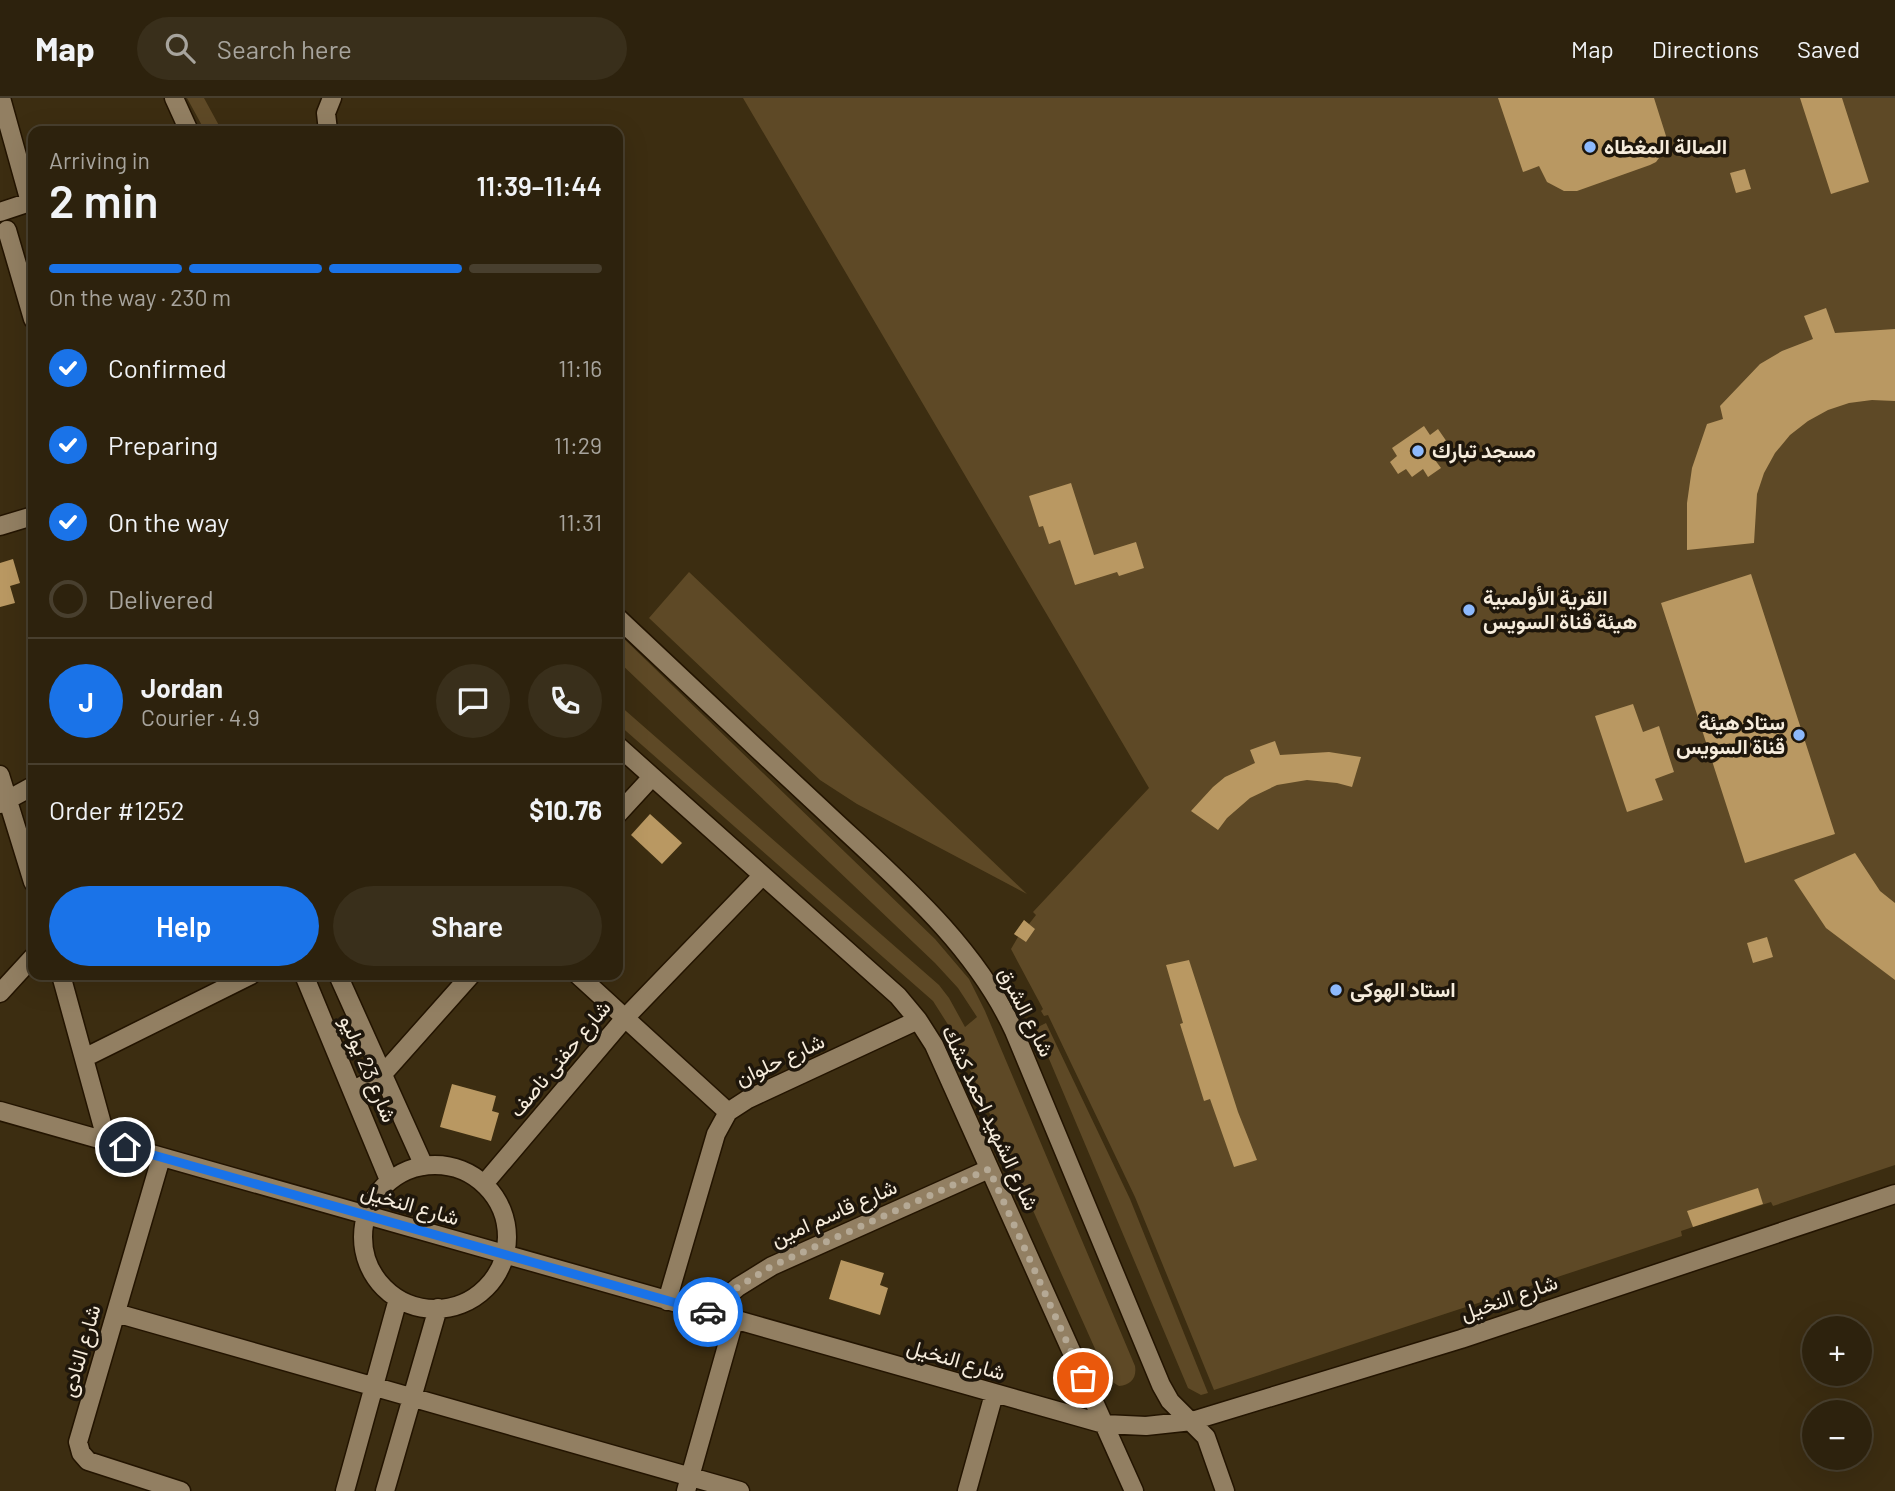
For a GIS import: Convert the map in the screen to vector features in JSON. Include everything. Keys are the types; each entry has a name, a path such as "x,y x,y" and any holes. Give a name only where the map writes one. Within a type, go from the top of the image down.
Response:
{"street":[{"path":"1,98 28,189"},
{"path":"174,98 187,126"},
{"path":"327,126 326,113 332,98"},
{"path":"0,210 28,203"},
{"path":"7,230 28,302"},
{"path":"0,526 28,518"},
{"name":"شارع الشرق","path":"623,623 920,902 980,971 1014,1031 1161,1385 1170,1401 1202,1431 1225,1491"},
{"name":"شارع الشهيد احمد كشك","path":"623,751 898,996 919,1020 934,1045 1135,1491"},
{"path":"0,775 4,802 28,868"},
{"path":"623,809 652,777"},
{"path":"4,802 28,789"},
{"name":"شارع حفنى ناصف","path":"484,1184 625,1018 762,876"},
{"path":"0,993 28,962"},
{"path":"62,980 107,1142"},
{"path":"84,1058 241,980"},
{"name":"شارع 23 يوليو","path":"306,980 389,1180"},
{"name":"شارع 23 يوليو","path":"340,980 424,1166"},
{"path":"352,1091 382,1074 467,980"},
{"path":"583,980 728,1112"},
{"name":"شارع حلوان","path":"667,1301 716,1134 728,1112 748,1099 919,1020"},
{"name":"شارع النخيل","path":"0,1111 994,1394 1104,1424 1146,1426 1192,1421 1461,1339 1895,1194"},
{"name":"شارع النادى","path":"161,1158 78,1443 81,1453 88,1461 181,1491"},
{"path":"445,1165 466,1172 484,1184 496,1199 504,1217 507,1236 498,1272 486,1287 472,1298 456,1305 438,1308 417,1306 398,1298 383,1287 368,1263 362,1235 365,1216 371,1202 389,1180 405,1171 424,1166 445,1165"},
{"name":"شارع قاسم امين","path":"707,1313 738,1287 772,1266 989,1169"},
{"path":"345,1491 398,1298"},
{"path":"385,1491 438,1308"},
{"path":"116,1313 412,1398 688,1484 740,1491"},
{"path":"688,1484 734,1321"},
{"path":"967,1491 994,1394"}],"shaded area":[{"path":"187,98 204,98 219,126 202,126"},
{"name":"القرية الأولمبية هيئة قناة السويس","path":"743,98 1895,98 1895,1165 1773,1206 1771,1202 1693,1227 1681,1231 1682,1236 1214,1390 1135,1197 1048,1015 1044,1016 1041,1011 1043,1009 1011,949 1018,937 1014,934 1024,920 1029,924 1036,915 1033,912 1149,788"},
{"path":"689,572 1027,894 857,804 820,780 649,618"},
{"path":"623,638 935,939 969,979 1135,1366 1135,1374 1130,1382 1119,1386 1109,1380 954,1034 933,1001 623,728 623,708 939,985 965,1027 977,1017 958,988 623,666"},
{"path":"1046,1023 1130,1199 1208,1393 1201,1395 1188,1388 1036,1028"}],"building":[{"name":"الصالة المغطاه","path":"1498,98 1654,98 1666,136 1665,150 1656,162 1650,165 1577,191 1564,191 1547,182 1539,166 1523,172"},
{"path":"1800,98 1842,98 1869,182 1831,194"},
{"path":"1745,169 1751,189 1736,193 1730,173"},
{"path":"1826,308 1835,333 1895,329 1895,401 1849,403 1808,421 1790,435 1775,453 1764,473 1757,494 1754,543 1687,550 1687,503 1692,468 1707,424 1723,419 1720,406 1760,364 1782,351 1813,339 1804,316"},
{"name":"مسجد تبارك","path":"1424,426 1430,435 1438,429 1447,442 1439,447 1444,454 1435,460 1441,468 1428,477 1423,469 1412,477 1406,469 1398,474 1390,462 1397,456 1392,448"},
{"path":"1071,483 1094,555 1136,542 1144,568 1119,576 1117,572 1075,585 1060,540 1049,544 1043,526 1039,527 1029,496"},
{"path":"13,559 20,583 10,586 15,603 0,607 0,563"},
{"path":"1751,574 1835,834 1745,863 1661,603"},
{"path":"1633,704 1643,732 1659,726 1674,772 1655,779 1663,800 1627,812 1595,716"},
{"path":"1275,741 1280,755 1329,752 1361,757 1352,787 1307,780 1277,785 1250,798 1227,818 1218,830 1191,811 1225,777 1255,763 1250,750"},
{"path":"650,814 682,843 662,864 631,835"},
{"path":"1855,853 1880,891 1895,903 1895,980 1826,928 1794,880"},
{"path":"1024,920 1035,929 1026,942 1014,934"},
{"path":"1767,937 1773,957 1753,963 1747,943"},
{"path":"1189,960 1238,1112 1257,1160 1234,1167 1210,1099 1204,1101 1180,1024 1183,1023 1166,965"},
{"path":"452,1084 496,1096 492,1111 499,1113 491,1141 440,1127"},
{"path":"1758,1188 1763,1204 1693,1227 1687,1211"},
{"path":"841,1260 884,1273 880,1285 888,1288 880,1315 829,1299"}],"way so far":[{"path":"708,1312 738,1287 772,1266 989,1169 1083,1378"}],"place":[{"name":"الصالة المغطاه","path":"1590,147"},
{"name":"مسجد تبارك","path":"1418,451"},
{"name":"القرية الأولمبية هيئة قناة السويس","path":"1469,610"},
{"name":"ستاد هيئة قناة السويس","path":"1799,735"},
{"name":"استاد الهوكى","path":"1336,990"}],"route":[{"path":"125,1147 708,1312"}]}
